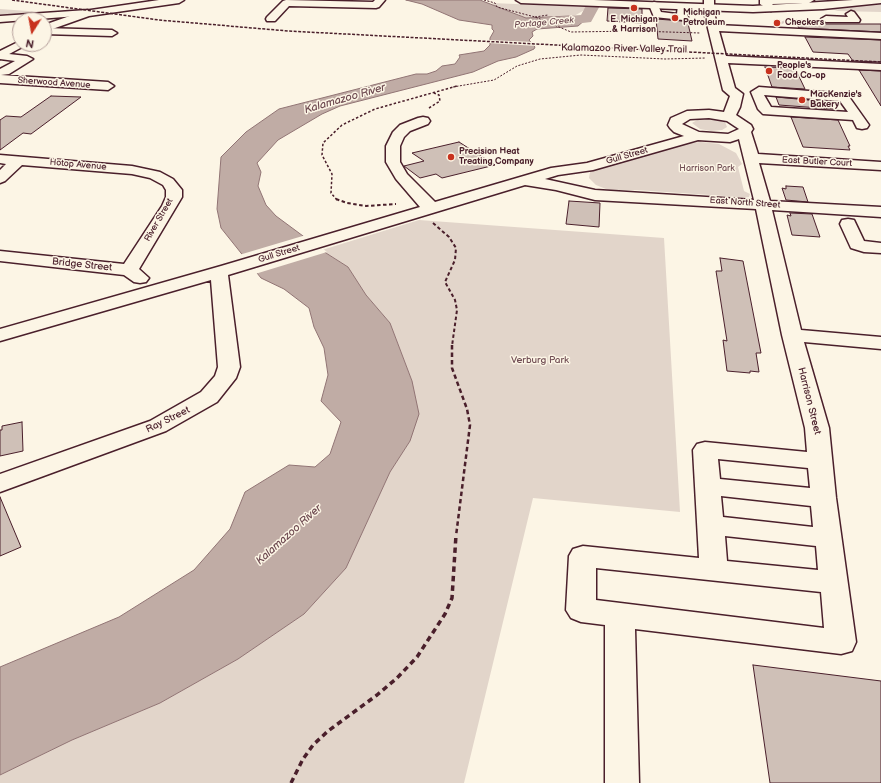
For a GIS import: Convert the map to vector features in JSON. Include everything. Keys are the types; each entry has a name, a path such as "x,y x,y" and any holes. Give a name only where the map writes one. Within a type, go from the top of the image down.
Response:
{"street":[{"path":"0,19 87,13 161,1 179,0"},
{"path":"271,20 288,2 376,5 380,0"},
{"path":"521,0 654,5 657,15 683,17 682,10 709,7 726,8 881,36"},
{"path":"762,1 810,0"},
{"path":"818,0 832,12 855,20 852,14 866,14"},
{"path":"818,19 847,2 881,0"},
{"path":"738,27 779,28 784,26 774,17 762,1"},
{"path":"709,7 722,59 724,92"},
{"path":"714,28 765,25 774,17 832,12"},
{"path":"738,27 804,21 832,12"},
{"path":"52,26 87,13"},
{"path":"738,27 734,18 740,16"},
{"path":"0,25 12,26"},
{"path":"52,29 112,33"},
{"path":"0,56 12,49"},
{"path":"0,56 27,59 1,74"},
{"path":"722,59 881,67"},
{"path":"1,74 92,77 80,84"},
{"name":"Sherwood Avenue","path":"1,74 53,83 108,86"},
{"path":"53,83 65,75"},
{"path":"810,122 794,118 730,117 709,114 724,92 746,80 820,84 827,87 830,95"},
{"path":"724,92 760,91 830,95 846,99 865,122"},
{"path":"724,92 737,94 730,117"},
{"path":"757,92 764,109 768,111 865,122"},
{"name":"Gull Street","path":"556,171 570,162 661,134 675,125 676,121 680,117 692,114 709,114"},
{"path":"730,117 744,125 745,130"},
{"path":"423,121 404,128 398,135 393,146 393,162 401,176 424,202 425,210"},
{"path":"780,125 810,122 865,122"},
{"path":"675,125 683,131 697,136 719,138 730,138 745,130 760,127"},
{"name":"Harrison Street","path":"620,615 841,642 817,428 792,335 745,130"},
{"name":"Gull Street","path":"0,335 223,271 520,181 556,171 588,167 697,136"},
{"name":"Harrison Street","path":"719,138 738,150 746,162 752,162"},
{"path":"776,155 806,152 856,157 881,157"},
{"name":"East Butler Court","path":"752,162 776,155 856,157 881,166"},
{"path":"782,174 857,178 859,177 856,157"},
{"name":"Hotop Avenue","path":"0,159 117,168 155,175"},
{"path":"0,178 19,160"},
{"name":"East North Street","path":"588,167 584,174 584,179 587,183 610,195"},
{"name":"River Street","path":"129,270 174,197 174,190 172,186 155,175"},
{"name":"East North Street","path":"520,181 557,185 596,195 881,212"},
{"path":"848,224 857,244 864,247 881,248"},
{"name":"Bridge Street","path":"0,256 129,270 157,290"},
{"name":"Ray Street","path":"0,482 152,429 187,411 209,397 225,378 229,367 223,271"},
{"path":"792,335 881,343"},
{"path":"714,570 705,450 821,462"},
{"path":"707,486 824,498"},
{"path":"711,525 829,538"},
{"path":"622,783 620,615 581,610 583,556 834,583"}],"path":[{"name":"Kalamazoo River Valley Trail","path":"484,0 495,3 497,7 535,18 567,30 591,32 636,30 704,34"},
{"path":"535,18 543,16"},
{"name":"Kalamazoo River Valley Trail","path":"291,783 300,765 313,745 328,731 377,695 397,678 417,657 445,614 452,598 455,578 456,527 470,425 467,408 452,368 452,344 457,310 455,300 445,282 455,260 456,248 454,243 440,229 425,210 401,204 356,205 337,200 331,193 332,174 321,150 325,139 349,120 371,111 457,86 494,80 517,66 540,59 581,55 665,59 722,59"}],"green space":[{"path":"492,3 588,8 574,16 533,19 520,17 519,14 493,6"},
{"path":"881,3 881,12 838,11 831,9"},
{"path":"0,9 42,12 12,12 12,15 0,16"},
{"path":"710,118 725,122 727,127 722,130 711,131 700,129 692,123 699,119"},
{"name":"Harrison Park","path":"701,142 719,144 736,153 742,164 738,167 744,191 750,194 749,197 737,199 725,196 636,190 611,191 596,185 589,178 590,172 598,168 689,143"},
{"name":"Verburg Park","path":"419,220 664,238 680,512 533,498 464,783 0,783 0,775 72,740 160,703 238,659 304,614 346,568 390,472 410,441 412,381 390,323 366,295 348,267 322,250"}],"water":[{"name":"Kalamazoo River","path":"406,0 480,0 526,18 571,16 586,19 578,26 537,29 532,32 533,36 529,40 535,47 534,49 516,57 498,61 473,72 340,106 322,114 278,140 257,163 261,172 258,186 266,205 276,216 326,253 348,267 366,295 390,323 412,381 419,414 410,441 390,472 346,568 304,614 238,659 160,703 72,740 0,775 0,667 119,617 194,570 230,529 245,492 289,465 315,467 330,454 341,422 321,401 328,375 324,348 314,327 309,308 284,289 261,278 221,228 217,209 221,157 246,132 279,109 416,74 427,74 436,71 442,66 455,64 460,57 459,55 484,51 490,45 490,38 494,31 492,29 492,25 459,20 422,4"}],"pier":[{"path":"488,40 534,42 537,46 488,43"},
{"path":"306,235 327,252 255,274 239,255"}],"building":[{"path":"608,8 642,9 642,23 607,21"},
{"path":"656,19 683,21 687,19 692,41 658,39"},
{"path":"795,20 822,21 826,24 881,24 881,32 799,28"},
{"path":"805,37 881,40 881,62 853,61 848,54 813,52"},
{"path":"765,67 795,68 805,89 772,87"},
{"path":"859,70 881,71 881,106"},
{"path":"51,96 81,97 31,134 23,133 0,150 0,120 6,116 21,117"},
{"path":"776,97 829,102 833,109 779,105"},
{"path":"791,117 838,120 850,146 848,146 850,150 803,147"},
{"name":"Precision Heat Treating Company","path":"459,142 495,165 442,178 436,174 420,178 404,166 424,161 412,153"},
{"path":"786,186 803,187 808,202 786,200 782,188 786,189"},
{"path":"569,201 600,203 599,227 566,224"},
{"path":"790,213 812,214 820,237 792,235 787,215 791,216"},
{"path":"720,258 743,261 761,353 756,353 759,372 750,371 750,373 727,371 723,340 727,341 716,271 722,271"},
{"path":"22,422 23,451 0,456 0,430 2,430 2,426"},
{"path":"0,497 21,547 0,556"},
{"path":"753,665 881,681 881,783 770,783"}],"waterway":[{"name":"Portage Creek","path":"540,23 586,19 596,0"}],"railway":[{"path":"12,0 159,20 288,31 881,62"}],"place":[{"name":"E. Michigan & Harrison","path":"634,8"},
{"name":"Michigan Petroleum","path":"675,18"},
{"name":"Checkers","path":"777,23"},
{"name":"People's Food Co-op","path":"769,71"},
{"name":"MacKenzie's Bakery","path":"802,100"},
{"name":"Precision Heat Treating Company","path":"451,157"}]}
